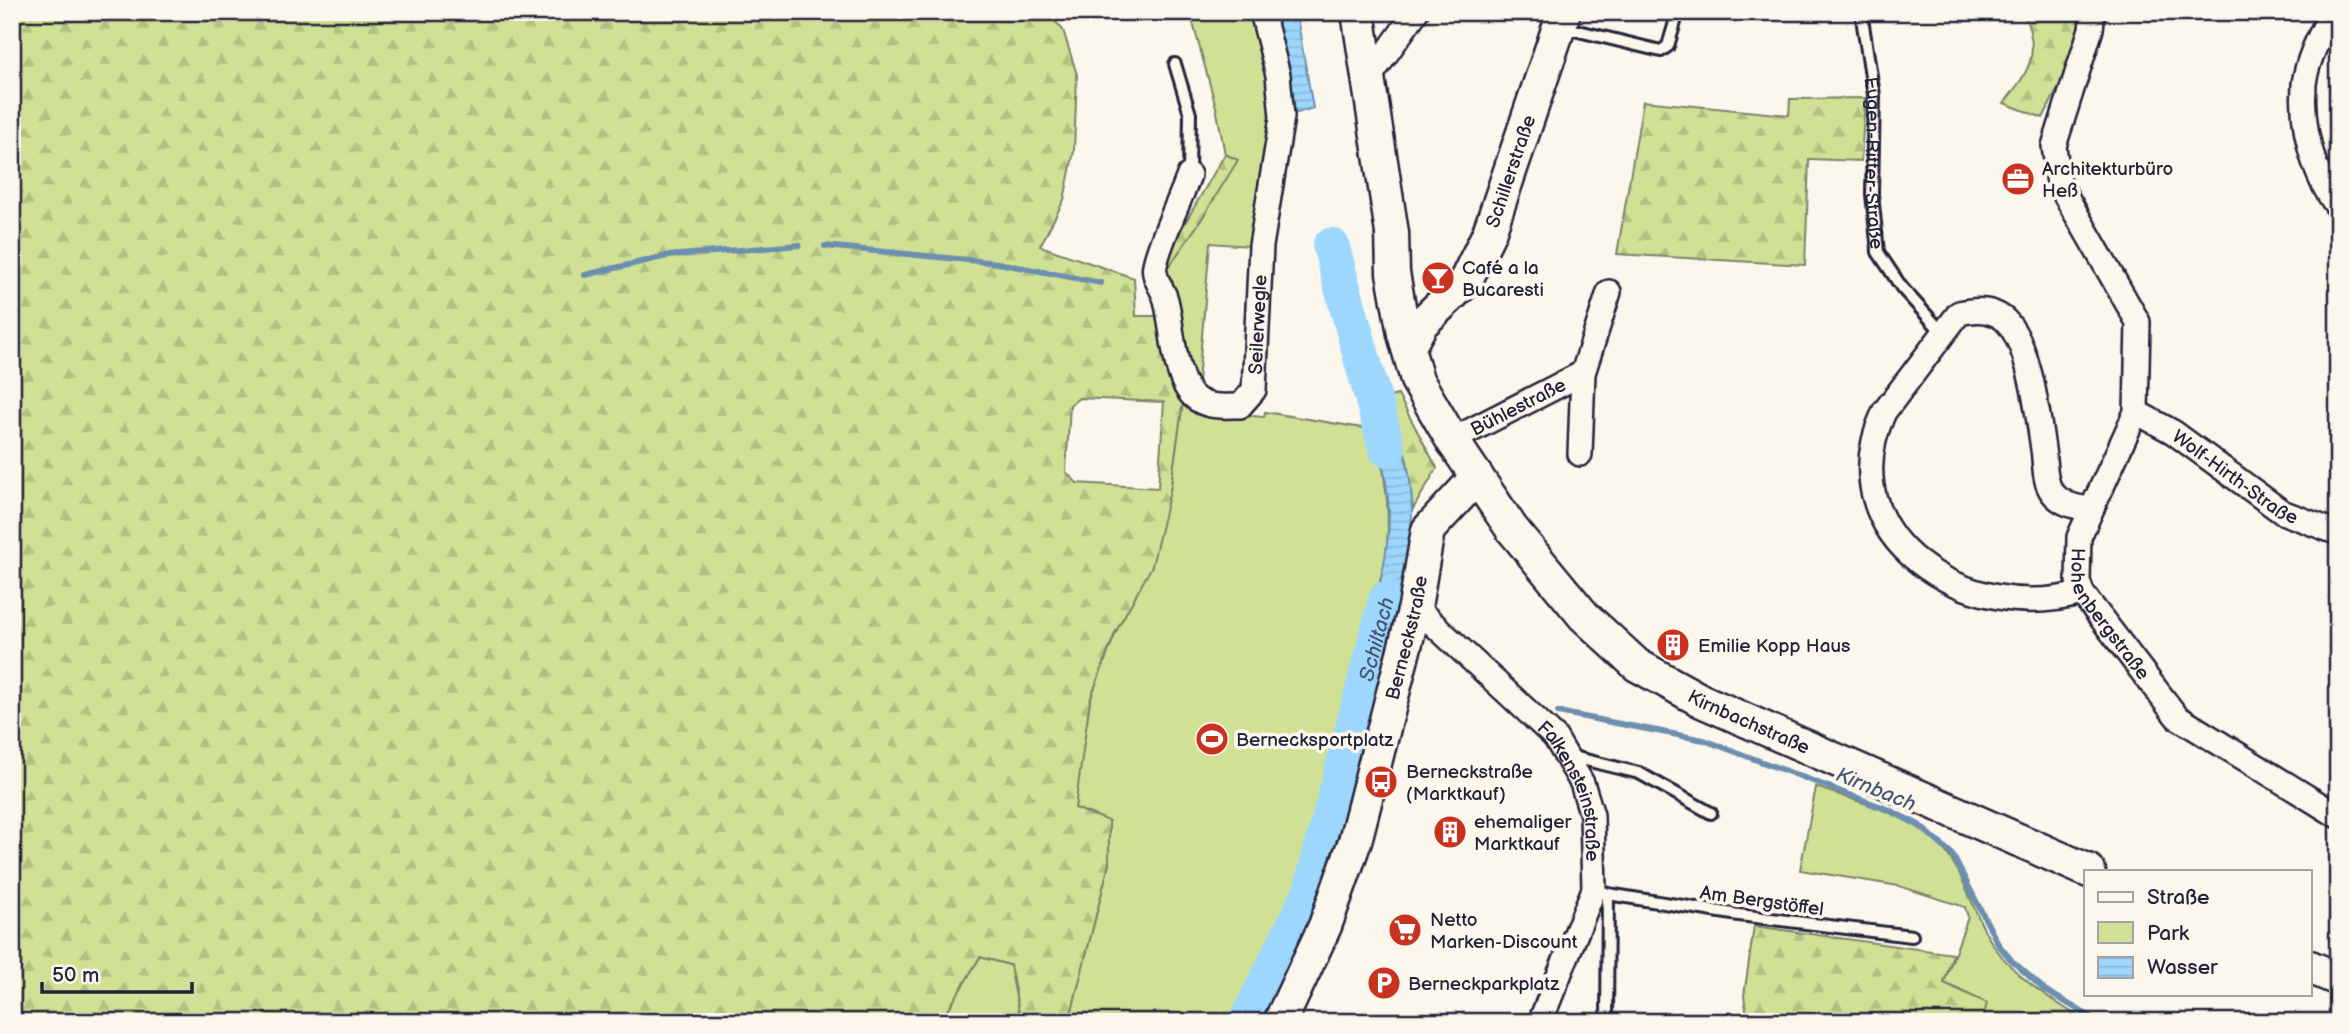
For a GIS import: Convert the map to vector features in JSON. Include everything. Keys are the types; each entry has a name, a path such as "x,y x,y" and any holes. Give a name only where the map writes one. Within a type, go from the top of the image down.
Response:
{"main road":[{"path":"1357,12 1392,233 1393,273 1408,348 1417,380 1477,477"},
{"name":"Schillerstraße","path":"1408,348 1422,323 1465,282 1489,233 1561,19"},
{"name":"Berneckstraße","path":"1280,1022 1325,926 1355,841 1415,607 1428,530 1477,477"},
{"name":"Kirnbachstraße","path":"1477,477 1512,529 1584,616 1637,665 1747,722 2087,870"},
{"path":"2312,968 2338,979"}],"street":[{"name":"Seilerwegle","path":"1189,175 1158,258 1155,275 1166,298 1178,366 1187,389 1198,400 1216,406 1240,406 1254,390 1261,246 1282,117 1278,75 1262,12"},
{"path":"1369,78 1416,12"},
{"name":"Hohenbergstraße","path":"2093,12 2091,29 2054,146 2055,165 2059,184 2138,322 2136,412 2090,509 2080,537 2078,582 2082,593 2177,716 2338,816"},
{"path":"2333,16 2318,39 2304,83 2315,169 2338,207"},
{"path":"1393,273 1411,296 1423,304 1448,300"},
{"name":"Bühlestraße","path":"1580,454 1583,373 1609,292"},
{"path":"2082,593 2056,601 2009,598 1971,591 1918,562 1893,537 1881,518 1869,481 1871,445 1884,412 1959,313 1975,309 2005,320 2020,344 2038,416 2049,489 2060,501 2090,509"},
{"name":"Bühlestraße","path":"1452,440 1583,373"},
{"name":"Wolf-Hirth-Straße","path":"2136,412 2173,432 2282,512 2338,533"},
{"name":"Falkensteinstraße","path":"1415,607 1555,737 1582,783 1592,815 1601,891 1540,1022"}],"lane":[{"path":"1561,19 1661,51 1668,46 1678,12"},
{"name":"Eugen-Ritter-Straße","path":"1861,12 1874,95 1872,194 1878,252 1895,279 1942,332"},
{"name":"Seilerwegle","path":"1175,64 1190,114 1189,175"},
{"path":"1566,756 1639,773 1711,813"},
{"path":"1601,891 1607,1022"},
{"name":"Am Bergstöffel","path":"1601,891 1739,915 1912,936"}],"green space":[{"path":"12,12 1047,12 1063,30 1077,75 1074,151 1064,200 1040,246 1134,278 1136,316 1162,316 1169,374 1183,402 1170,491 1152,566 1115,633 1090,700 1075,808 1109,821 1109,864 1069,1022 1021,1022 1010,965 980,957 948,1010 937,1022 12,1022","holes":["1079,398 1164,402 1158,488 1077,483 1066,472 1070,405"]},
{"path":"1190,12 1254,12 1271,74 1270,144 1250,246 1210,243 1198,382 1191,376 1165,272 1201,220 1237,160 1225,154 1216,107"},
{"path":"2023,12 2083,12 2067,70 2043,118 2004,103 2030,61 2032,39"},
{"path":"1865,98 1861,161 1809,159 1805,265 1617,254 1643,101 1789,115 1790,99"},
{"path":"1225,154 1238,160 1165,272 1167,254"},
{"path":"1398,395 1437,468 1413,509 1407,461 1389,397"},
{"name":"Bernecksportplatz","path":"1183,402 1229,414 1264,417 1265,412 1374,430 1386,493 1386,557 1305,877 1232,1022 1069,1022 1109,864 1075,809 1077,778 1090,700 1170,491"},
{"path":"1816,787 1895,816 1937,842 1956,867 1988,936 2005,960 2038,990 2087,1022 1982,1022 1986,1003 1944,983 1968,917 1965,907 1899,886 1800,870"},
{"path":"1754,926 1953,954 1944,983 1987,1003 1982,1022 1748,1022 1744,996"},
{"path":"980,957 1010,965 1021,1022 937,1022 948,1009"}],"water":[{"path":"1272,12 1296,12 1313,108 1294,114"},
{"path":"1341,244 1384,385 1361,392 1321,249"},
{"path":"1389,397 1410,480 1412,523 1406,566 1386,650 1366,645 1384,563 1389,514 1384,472 1366,403"}],"waterway":[{"path":"585,275 667,256 799,245"},
{"path":"825,246 998,263 1101,283"},
{"name":"Schiltach","path":"1331,246 1387,449"},
{"name":"Schiltach","path":"1247,1022 1311,892 1387,599"},
{"name":"Kirnbach","path":"1558,712 1704,740 1887,809 1919,825 1952,854 1998,944 2012,961 2045,990 2099,1022"}],"place":[{"name":"Architekturbüro Heß","path":"2018,179"},
{"name":"Café a la Bucaresti","path":"1438,278"},
{"name":"Emilie Kopp Haus","path":"1673,645"},
{"name":"Bernecksportplatz","path":"1212,739"},
{"name":"Berneckstraße (Marktkauf)","path":"1381,782"},
{"name":"ehemaliger Marktkauf","path":"1450,832"},
{"name":"Netto Marken-Discount","path":"1405,930"},
{"name":"Berneckparkplatz","path":"1384,983"}]}
